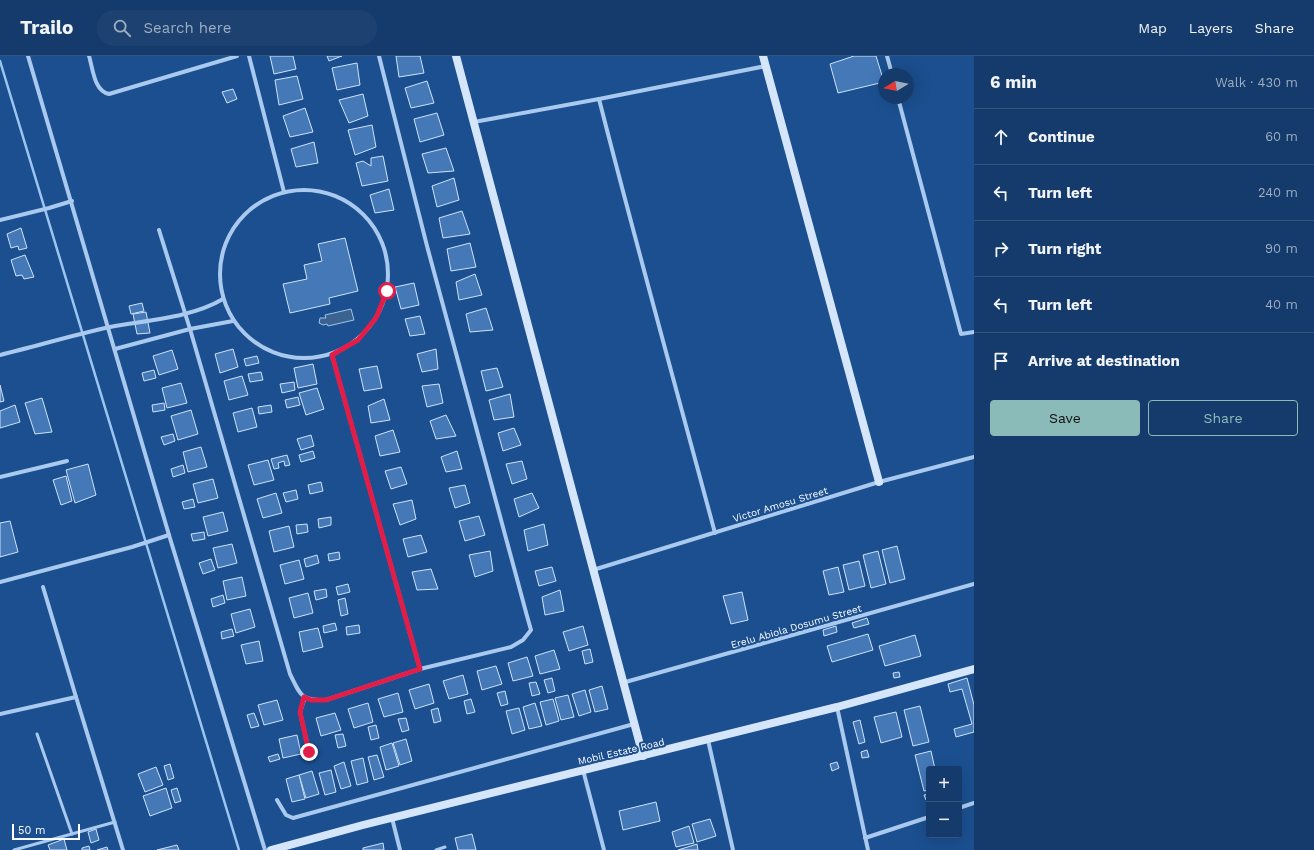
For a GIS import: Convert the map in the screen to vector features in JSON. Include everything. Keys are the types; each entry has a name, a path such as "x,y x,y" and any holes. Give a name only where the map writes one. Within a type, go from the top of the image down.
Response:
{"street":[{"path":"28,56 72,201 169,535 265,850"},
{"path":"90,56 98,88 102,93 109,94 237,56"},
{"path":"249,56 284,192"},
{"path":"160,230 290,674 300,695 311,700 326,700 420,669 511,647 523,640 531,630 427,246 379,56"},
{"path":"456,56 622,683 643,756"},
{"path":"763,56 879,482"},
{"path":"887,56 890,68"},
{"path":"473,122 599,100 766,66"},
{"path":"599,100 642,267 657,316 715,533"},
{"path":"900,104 961,334 974,332"},
{"path":"312,190 339,197 362,213 379,235 384,248 387,262 387,291 376,318 358,340 332,355 307,360 281,357 258,346 233,321 223,299 220,265 226,240 240,218 260,202 284,192 312,190"},
{"path":"0,220 72,201"},
{"path":"0,355 109,327 185,313 213,305 223,299"},
{"path":"115,349 190,329 233,321"},
{"path":"332,355 420,669"},
{"name":"Victor Amosu Street","path":"592,570 879,482 974,458"},
{"path":"0,477 66,461"},
{"path":"0,582 132,547 169,535"},
{"name":"Erelu Abiola Dosumu Street","path":"622,683 974,584"},
{"path":"43,587 123,850"},
{"name":"Mobil Estate Road","path":"271,850 392,818 708,740 974,669"},
{"path":"0,714 76,697"},
{"path":"304,697 300,712 309,752"},
{"path":"836,707 868,850"},
{"path":"277,800 286,815 293,818 634,724"},
{"path":"708,740 733,850"},
{"path":"583,770 604,850"},
{"path":"962,807 974,803"},
{"path":"392,818 400,850"},
{"path":"865,838 926,818"}],"lane":[{"path":"37,734 72,834"},
{"path":"14,850 115,822"},
{"path":"436,850 445,847"}],"water":[{"path":"351,309 354,320 328,326 327,324 323,325 319,323 320,318 326,318 325,315"}],"building":[{"path":"270,56 293,56 296,69 274,74"},
{"path":"327,56 342,56 329,61"},
{"path":"396,56 420,56 424,73 399,77"},
{"path":"854,56 876,56 880,68 878,68 878,83 838,93 830,64"},
{"path":"357,63 360,85 337,90 332,68"},
{"path":"297,76 303,99 279,105 275,80"},
{"path":"427,81 434,103 411,108 405,88"},
{"path":"233,89 237,99 227,103 222,92"},
{"path":"363,94 368,116 349,123 339,100"},
{"path":"305,108 313,132 290,137 283,116"},
{"path":"437,113 444,135 420,142 414,119"},
{"path":"372,125 376,147 355,155 348,130"},
{"path":"314,142 318,163 296,167 291,149"},
{"path":"446,148 454,171 428,173 422,154"},
{"path":"383,156 388,181 362,186 356,163 363,161 371,166 371,158"},
{"path":"454,178 459,200 437,207 432,186"},
{"path":"389,189 394,210 375,213 370,195"},
{"path":"462,211 470,234 443,238 439,218"},
{"path":"21,228 27,248 19,250 18,246 11,248 7,234"},
{"path":"345,238 358,291 329,298 330,304 290,313 283,284 307,279 304,265 322,261 318,244"},
{"path":"470,243 476,267 451,271 447,249"},
{"path":"25,255 34,277 24,279 22,275 16,276 11,260"},
{"path":"475,274 482,295 459,300 456,282"},
{"path":"414,283 419,305 401,309 395,287"},
{"path":"142,303 144,311 131,314 129,306"},
{"path":"486,308 493,330 470,332 466,314"},
{"path":"146,312 150,333 137,334 133,314"},
{"path":"420,316 425,334 410,336 405,319"},
{"path":"233,349 238,367 220,373 215,354"},
{"path":"436,349 438,369 422,372 417,354"},
{"path":"172,350 178,369 159,375 153,356"},
{"path":"257,356 259,363 246,366 244,359"},
{"path":"313,364 317,384 298,388 294,368"},
{"path":"377,366 382,388 364,391 359,369"},
{"path":"497,368 503,387 486,391 481,371"},
{"path":"154,370 156,378 144,381 142,373"},
{"path":"261,372 263,380 250,382 248,374"},
{"path":"242,376 248,395 229,400 224,381"},
{"path":"294,382 295,390 282,393 280,384"},
{"path":"181,383 187,403 167,408 162,388"},
{"path":"439,384 443,403 427,407 422,386"},
{"path":"0,385 4,401 0,402"},
{"path":"317,388 324,409 306,415 299,393"},
{"path":"510,394 514,417 494,420 489,400"},
{"path":"298,397 300,405 287,408 285,400"},
{"path":"42,398 52,432 35,434 25,403"},
{"path":"384,399 390,420 371,423 368,406"},
{"path":"164,403 165,410 153,412 152,405"},
{"path":"15,405 20,422 0,428 0,411"},
{"path":"271,405 272,412 259,414 258,407"},
{"path":"252,408 257,427 238,432 233,413"},
{"path":"191,410 198,434 178,440 171,416"},
{"path":"446,415 456,436 436,439 430,421"},
{"path":"514,428 521,445 503,451 498,433"},
{"path":"393,430 400,452 380,456 375,436"},
{"path":"173,434 175,441 164,445 161,437"},
{"path":"311,435 314,446 301,450 297,439"},
{"path":"201,447 207,467 188,472 183,452"},
{"path":"313,451 315,458 301,462 299,455"},
{"path":"457,451 462,469 446,472 441,457"},
{"path":"287,455 290,465 285,466 284,461 278,463 279,468 274,469 271,459"},
{"path":"268,460 274,480 254,485 248,465"},
{"path":"522,461 527,479 512,484 506,464"},
{"path":"88,464 96,495 75,503 66,470"},
{"path":"183,465 185,473 173,477 171,469"},
{"path":"401,467 407,484 391,489 385,471"},
{"path":"66,476 72,501 61,505 53,480"},
{"path":"213,479 218,498 198,503 193,484"},
{"path":"321,482 323,491 310,494 308,485"},
{"path":"465,485 470,503 455,508 449,488"},
{"path":"296,490 298,499 286,502 283,493"},
{"path":"276,493 282,513 263,518 257,499"},
{"path":"532,493 539,508 519,517 514,499"},
{"path":"193,499 195,507 184,509 182,502"},
{"path":"412,500 416,519 400,525 393,504"},
{"path":"223,512 228,531 208,536 203,517"},
{"path":"479,516 485,535 465,541 459,521"},
{"path":"331,517 331,525 319,528 318,519"},
{"path":"10,521 18,552 0,557 0,523"},
{"path":"307,524 308,532 297,534 296,525"},
{"path":"544,524 548,545 528,551 524,530"},
{"path":"289,526 294,547 274,552 269,531"},
{"path":"204,532 205,539 193,541 191,534"},
{"path":"421,535 427,552 408,557 403,539"},
{"path":"232,544 237,563 218,568 213,548"},
{"path":"897,546 905,579 890,583 882,550"},
{"path":"490,551 493,571 475,577 469,555"},
{"path":"878,551 886,584 871,588 863,555"},
{"path":"339,552 340,559 329,561 328,554"},
{"path":"317,555 319,563 306,567 304,559"},
{"path":"211,559 215,570 203,574 199,563"},
{"path":"299,560 304,579 285,584 280,565"},
{"path":"859,561 865,586 849,590 843,565"},
{"path":"552,567 556,581 539,586 535,571"},
{"path":"838,567 844,592 829,595 823,571"},
{"path":"431,569 438,589 417,590 412,572"},
{"path":"242,577 246,596 227,600 223,581"},
{"path":"348,584 350,592 338,595 336,587"},
{"path":"326,589 327,597 316,600 314,591"},
{"path":"560,590 564,611 545,615 542,597"},
{"path":"742,592 748,620 731,624 723,596"},
{"path":"308,593 313,613 294,618 289,598"},
{"path":"223,595 225,603 213,607 211,599"},
{"path":"345,598 348,614 341,616 338,600"},
{"path":"250,609 255,627 236,633 231,614"},
{"path":"867,618 869,624 854,628 852,623"},
{"path":"335,623 337,630 324,633 323,626"},
{"path":"359,625 360,633 347,635 346,627"},
{"path":"583,626 588,645 569,651 563,632"},
{"path":"836,626 837,632 824,636 823,630"},
{"path":"318,628 323,647 303,652 299,632"},
{"path":"232,629 234,636 222,639 221,632"},
{"path":"868,634 873,650 832,662 827,646"},
{"path":"915,635 921,656 885,666 879,646"},
{"path":"259,641 263,661 246,664 241,645"},
{"path":"590,649 593,662 585,664 582,651"},
{"path":"554,650 560,669 540,674 535,656"},
{"path":"527,657 533,676 513,681 508,663"},
{"path":"496,666 502,684 482,690 477,671"},
{"path":"899,672 900,677 894,678 893,673"},
{"path":"463,675 468,694 449,699 443,681"},
{"path":"552,678 555,691 548,693 544,680"},
{"path":"967,678 974,705 974,732 956,737 954,729 972,724 962,689 950,692 948,684"},
{"path":"536,682 540,694 532,696 529,683"},
{"path":"429,684 434,703 415,709 409,690"},
{"path":"602,686 608,709 595,712 589,690"},
{"path":"585,690 591,712 579,716 572,694"},
{"path":"505,691 508,704 501,706 497,693"},
{"path":"398,693 403,712 384,717 378,699"},
{"path":"568,695 574,717 561,720 555,698"},
{"path":"471,699 475,712 467,714 464,701"},
{"path":"553,699 559,721 546,725 540,702"},
{"path":"277,700 283,720 264,725 258,705"},
{"path":"368,703 373,722 354,728 348,709"},
{"path":"535,703 542,726 529,729 523,707"},
{"path":"920,706 929,742 913,746 904,710"},
{"path":"438,708 441,721 434,723 431,710"},
{"path":"519,708 525,730 512,734 506,711"},
{"path":"896,712 902,737 881,743 874,717"},
{"path":"254,713 259,726 251,728 247,715"},
{"path":"335,713 341,730 321,736 316,718"},
{"path":"406,718 409,730 402,732 398,719"},
{"path":"860,720 865,742 859,744 853,722"},
{"path":"376,725 379,738 371,740 368,727"},
{"path":"343,734 346,746 338,748 335,735"},
{"path":"297,735 301,754 283,758 279,739"},
{"path":"406,739 412,761 400,765 393,743"},
{"path":"392,743 399,766 386,770 380,747"},
{"path":"867,750 869,757 862,758 861,752"},
{"path":"931,751 934,766 926,766 926,791 924,791 915,755"},
{"path":"278,754 280,759 270,762 268,757"},
{"path":"377,755 384,777 374,780 368,757"},
{"path":"363,758 368,782 357,785 351,761"},
{"path":"344,762 351,786 341,789 334,766"},
{"path":"837,762 839,768 832,771 830,764"},
{"path":"170,764 174,778 168,780 164,766"},
{"path":"156,767 163,785 145,792 138,774"},
{"path":"331,770 336,792 325,795 319,773"},
{"path":"312,771 319,794 306,798 299,775"},
{"path":"299,775 305,799 292,802 286,779"},
{"path":"166,788 172,808 150,816 143,796"},
{"path":"177,788 181,801 175,803 171,790"},
{"path":"656,802 660,821 623,830 619,811"},
{"path":"710,819 716,836 697,842 692,824"},
{"path":"689,826 694,843 676,847 672,832"},
{"path":"96,829 99,840 91,843 88,832"},
{"path":"472,834 476,850 458,850 455,838"},
{"path":"64,839 67,850 50,850 48,845"},
{"path":"383,843 384,850 363,850 363,848"},
{"path":"697,844 698,850 678,850"},
{"path":"177,845 179,850 157,850"},
{"path":"89,846 90,850 82,850 82,848"},
{"path":"107,847 108,850 97,850"}],"waterway":[{"path":"0,61 239,850"}],"route":[{"path":"309,752 300,712 304,697 311,700 326,700 420,669 332,355 358,340 376,318 387,291"}]}
